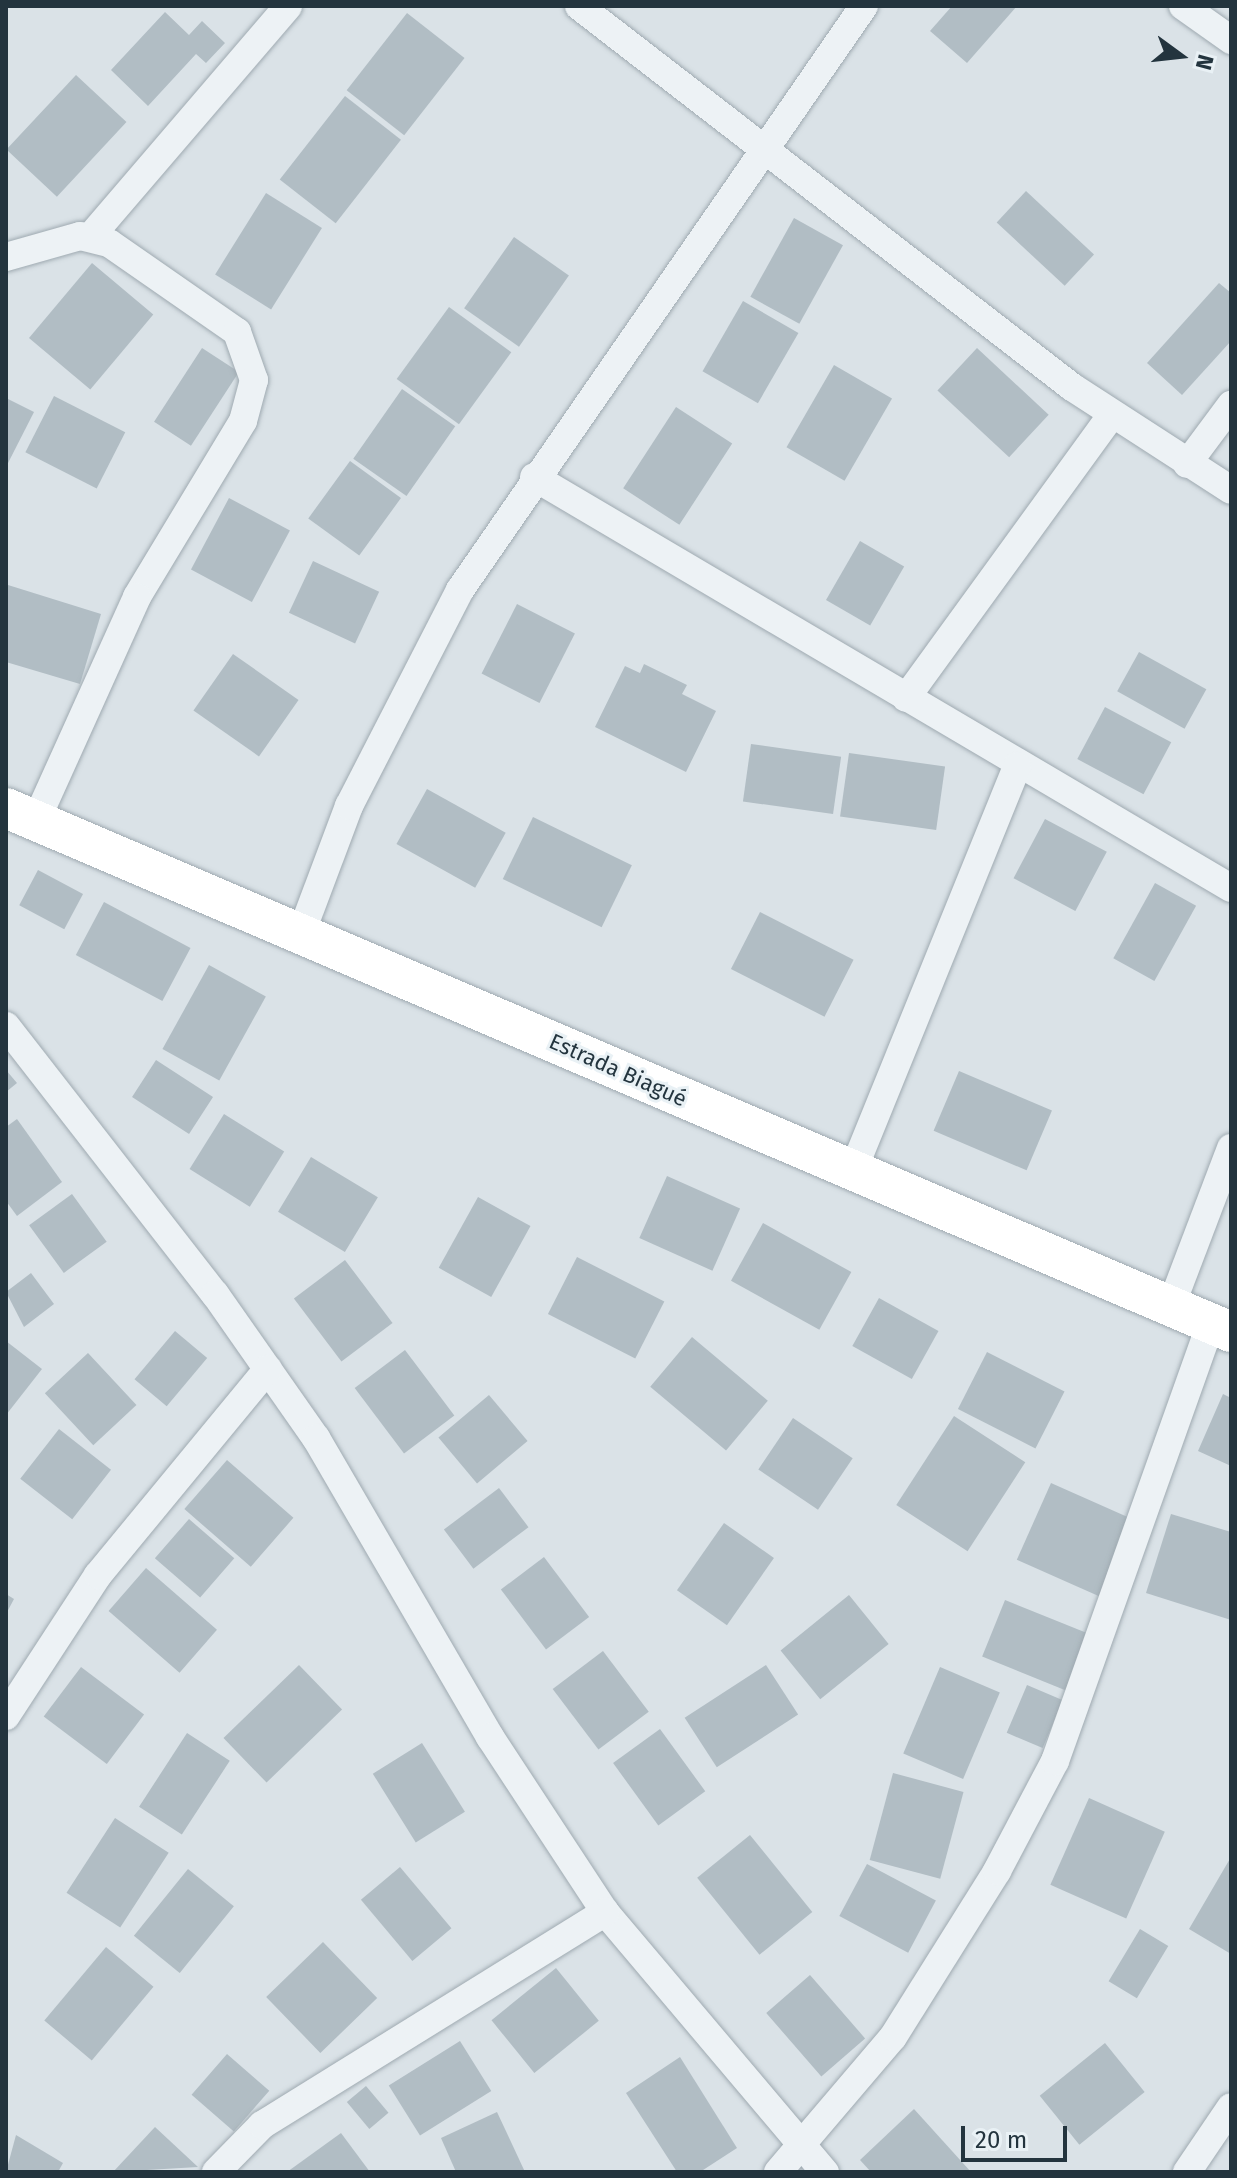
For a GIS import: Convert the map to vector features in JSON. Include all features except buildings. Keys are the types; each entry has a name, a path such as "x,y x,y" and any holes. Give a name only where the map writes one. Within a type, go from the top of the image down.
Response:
{"main road":[{"name":"Estrada Biagué","path":"21,815 302,931 852,1173 1221,1328"}],"street":[{"path":"6,257 92,235 288,6"},
{"path":"579,6 759,152 1112,414 1231,490"},
{"path":"302,931 400,700 534,477 864,6"},
{"path":"1183,6 1231,40"},
{"path":"21,815 105,661 243,421 254,380 237,332 92,235"},
{"path":"1187,464 1231,405"},
{"path":"906,698 1112,414"},
{"path":"534,477 1017,766 1231,888"},
{"path":"852,1173 1017,766"},
{"path":"6,1026 268,1369 605,1912 825,2172"},
{"path":"1171,1306 1231,1148"},
{"path":"778,2172 804,2148 924,1988 1055,1761 1221,1328"},
{"path":"6,1716 98,1575 268,1369"},
{"path":"216,2172 262,2125 605,1912"},
{"path":"1187,2172 1231,2107"}]}
